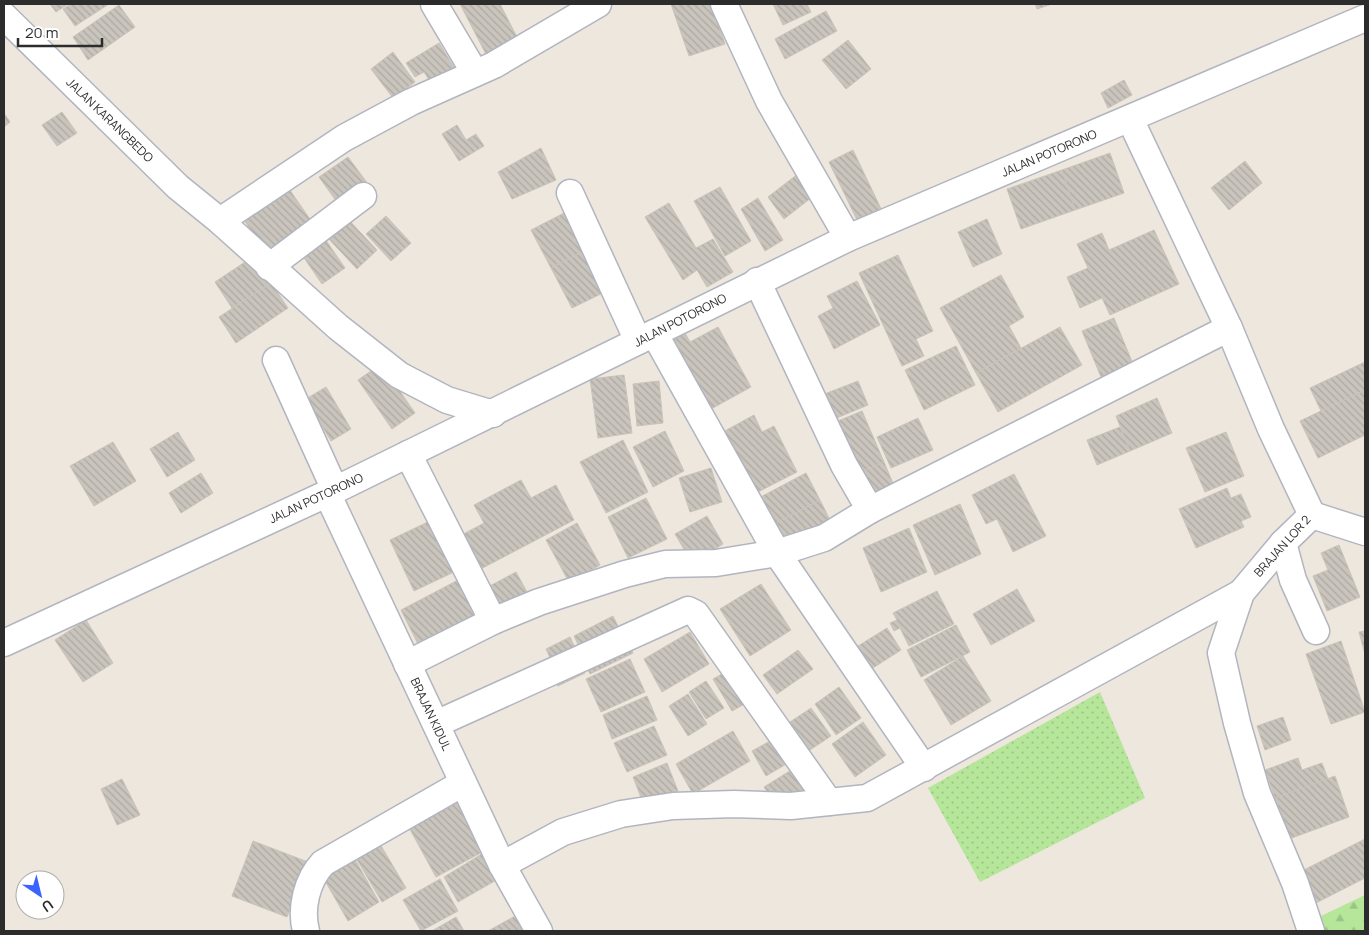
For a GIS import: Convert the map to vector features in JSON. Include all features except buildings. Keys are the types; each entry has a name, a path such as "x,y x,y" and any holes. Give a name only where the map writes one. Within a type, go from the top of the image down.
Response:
{"street":[{"path":"434,4 475,73"},
{"path":"220,221 344,138 411,102 494,65 598,4"},
{"path":"724,4 769,101 848,238"},
{"name":"JALAN KARANGBEDO","path":"4,16 178,187 220,221 338,327 399,375 447,400 493,414"},
{"name":"JALAN POTORONO","path":"4,643 493,414 757,281 848,238 1365,18"},
{"name":"BRAJAN LOR 2","path":"1130,119 1168,204 1229,328 1272,429 1312,515 1283,543 1241,593 1221,653 1237,723 1257,793 1295,883 1311,931"},
{"path":"570,193 646,337 777,553 924,768"},
{"path":"269,267 363,196"},
{"path":"757,281 844,465 870,510"},
{"path":"407,664 493,621 539,602 624,574 665,564 716,563 777,553 824,538 870,510 1229,328"},
{"name":"BRAJAN KIDUL","path":"276,360 407,664 502,865 539,931"},
{"path":"408,454 493,621"},
{"path":"1312,515 1365,532"},
{"path":"1283,543 1293,580 1316,630"},
{"path":"502,865 563,832 621,814 673,806 734,804 791,806 867,798 1241,593"},
{"path":"436,724 688,610 696,614 829,802"},
{"path":"306,931 304,921 306,894 315,872 323,863 463,783"}],"green space":[{"path":"1100,692 1145,798 980,882 928,788"},
{"path":"1365,895 1365,931 1305,931 1302,925"}]}
